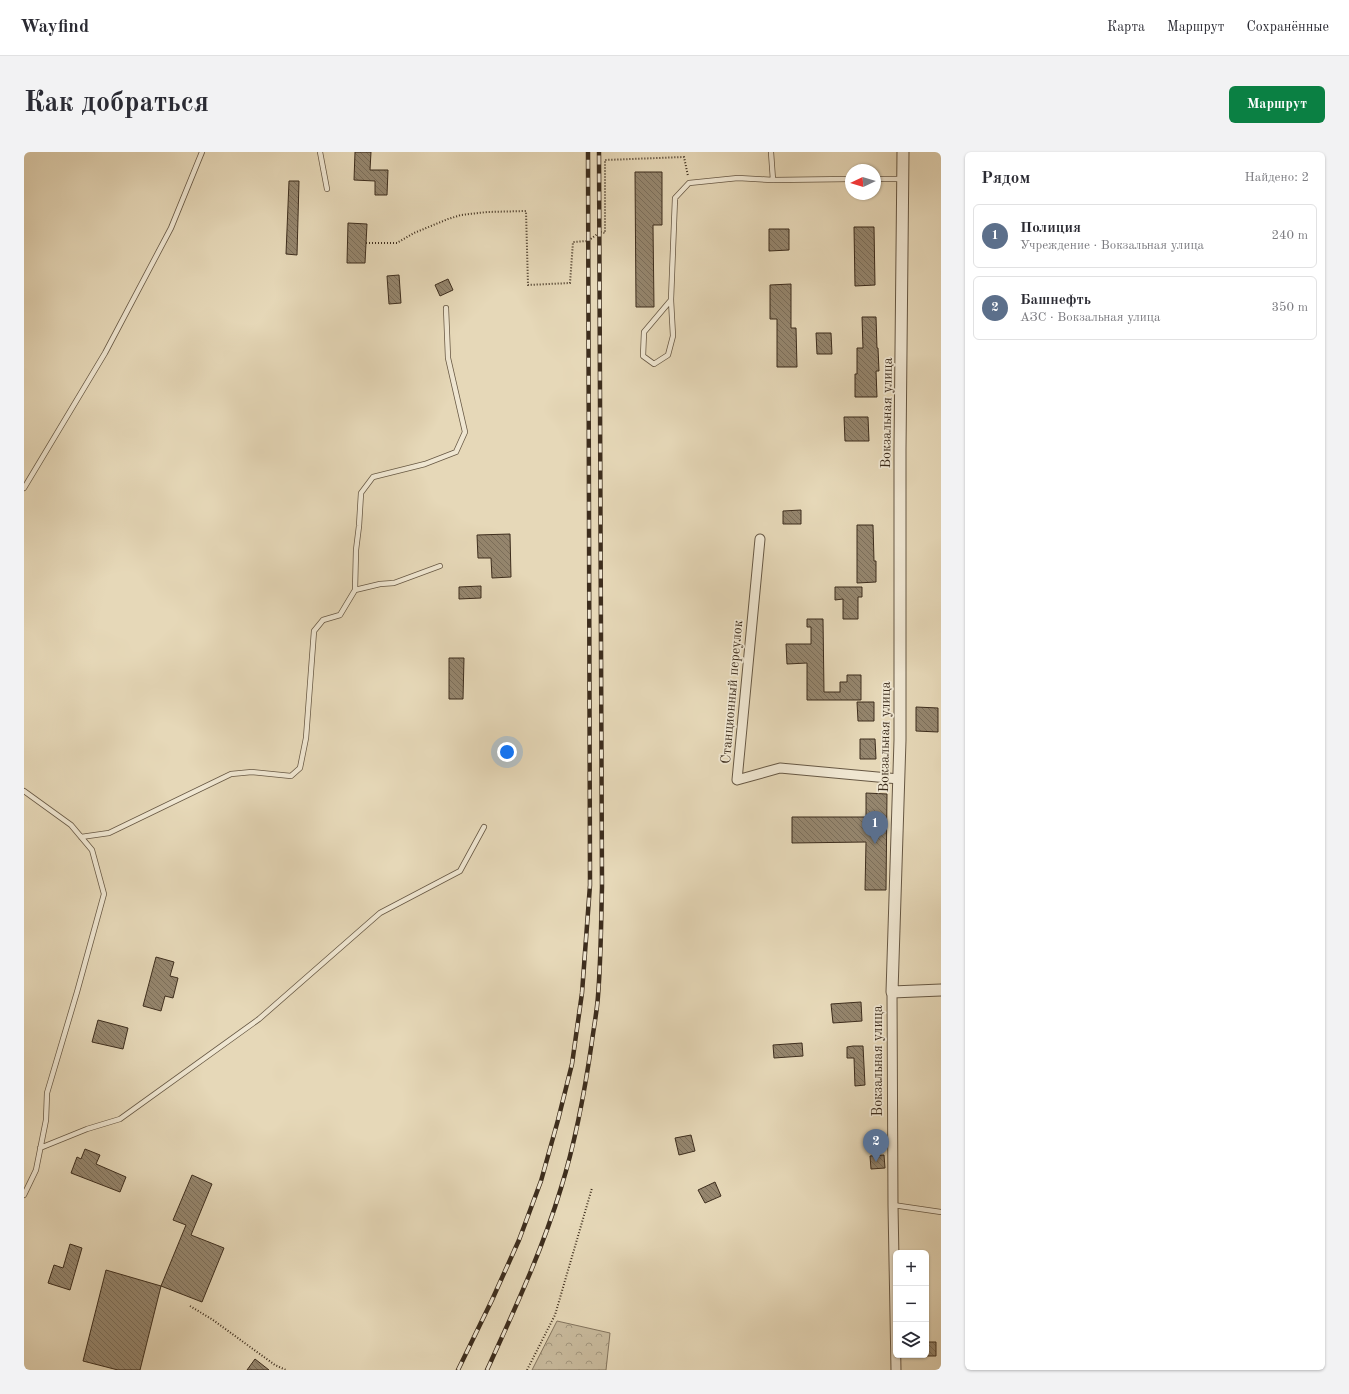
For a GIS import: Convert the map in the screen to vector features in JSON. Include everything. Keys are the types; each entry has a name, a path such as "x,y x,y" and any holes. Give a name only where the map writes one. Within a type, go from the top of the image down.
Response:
{"street":[{"name":"Вокзальная улица","path":"896,1370 893,1205 892,992 900,740 900,442 904,152"},
{"name":"Станционный переулок","path":"760,539 737,780 780,768 899,779"},
{"path":"892,992 941,990"}],"lane":[{"path":"24,488 112,339 171,228 202,152"},
{"path":"320,152 327,189"},
{"path":"771,152 773,180"},
{"path":"672,300 644,332 643,356 654,364 668,355 673,336 672,300 675,198 689,183 738,178 773,180 845,179"},
{"path":"881,179 903,179"},
{"path":"81,837 109,833 231,774 252,772 291,776 300,768 306,738 314,631 323,620 340,615 355,590 360,493 373,477 425,464 456,452 464,432 448,358 446,308"},
{"path":"355,590 380,584 394,583 440,566"},
{"path":"24,791 71,826 92,850 104,894 48,1093 46,1120 36,1170 24,1195"},
{"path":"40,1148 87,1128 120,1119 259,1019 380,914 460,871 484,827"},
{"path":"893,1205 941,1212"}],"path":[{"path":"366,243 397,243 414,233 462,215 526,211 528,285 570,283 573,242 588,241 600,232 604,233 605,160 684,157 689,183"},
{"path":"527,1370 555,1315 592,1188"},
{"path":"190,1306 214,1320 275,1365 286,1370"}],"green space":[{"path":"557,1321 610,1333 606,1370 532,1370"}],"building":[{"path":"355,152 371,152 370,170 388,170 387,195 375,195 375,181 354,180"},
{"path":"635,172 662,172 662,225 653,225 654,307 636,307"},
{"path":"289,181 299,181 297,255 286,254"},
{"path":"348,223 367,224 365,263 347,263"},
{"path":"854,227 874,227 875,285 855,286"},
{"path":"769,229 789,229 789,250 769,251"},
{"path":"399,275 401,303 389,304 387,276"},
{"path":"448,279 453,290 440,296 435,285"},
{"path":"791,284 791,328 796,328 797,367 777,367 777,319 770,319 770,285"},
{"path":"862,317 876,317 879,371 876,371 877,397 855,397 857,348 863,348"},
{"path":"816,333 831,333 832,354 817,354"},
{"path":"844,417 868,417 869,441 845,441"},
{"path":"801,510 801,524 783,524 783,511"},
{"path":"857,525 873,525 876,582 857,583"},
{"path":"510,534 511,577 492,578 491,558 478,558 477,535"},
{"path":"481,586 481,598 459,599 459,587"},
{"path":"835,587 862,587 862,597 858,597 858,619 843,619 843,599 835,600"},
{"path":"807,619 823,619 824,692 840,692 840,682 847,682 847,675 861,675 861,700 807,700 807,663 787,664 786,644 811,644 811,627 807,627"},
{"path":"449,658 464,658 463,699 449,699"},
{"path":"857,702 874,702 874,721 858,721"},
{"path":"916,707 938,708 938,732 916,731"},
{"path":"860,739 875,739 876,759 860,759"},
{"path":"866,793 887,794 886,890 865,890 866,842 792,843 792,817 866,817"},
{"path":"156,957 174,962 170,976 178,978 173,998 165,996 161,1011 143,1006"},
{"path":"861,1002 862,1021 833,1023 831,1004"},
{"path":"98,1020 128,1028 123,1049 92,1042"},
{"path":"802,1043 803,1056 774,1058 773,1045"},
{"path":"863,1046 865,1085 855,1086 854,1058 847,1058 847,1047"},
{"path":"691,1135 695,1151 679,1155 675,1138"},
{"path":"85,1149 100,1155 96,1164 126,1177 120,1192 71,1173 77,1157 81,1159"},
{"path":"884,1155 885,1168 871,1169 870,1156"},
{"path":"192,1175 212,1184 191,1235 224,1248 202,1302 161,1286 186,1225 173,1220"},
{"path":"715,1182 721,1196 705,1203 698,1190"},
{"path":"70,1244 82,1248 70,1290 48,1283 54,1265 63,1268"},
{"path":"106,1270 161,1286 140,1370 118,1370 83,1361"},
{"path":"929,1342 936,1342 936,1356 929,1356"},
{"path":"255,1359 269,1370 247,1370"}],"railway":[{"path":"458,1370 519,1240 541,1181 572,1064 582,993 590,885 588,152"},
{"path":"487,1370 536,1258 561,1188 580,1115 598,1002 602,887 599,152"}],"place":[{"name":"Полиция","path":"875,844"},
{"name":"Башнефть","path":"876,1162"}]}
